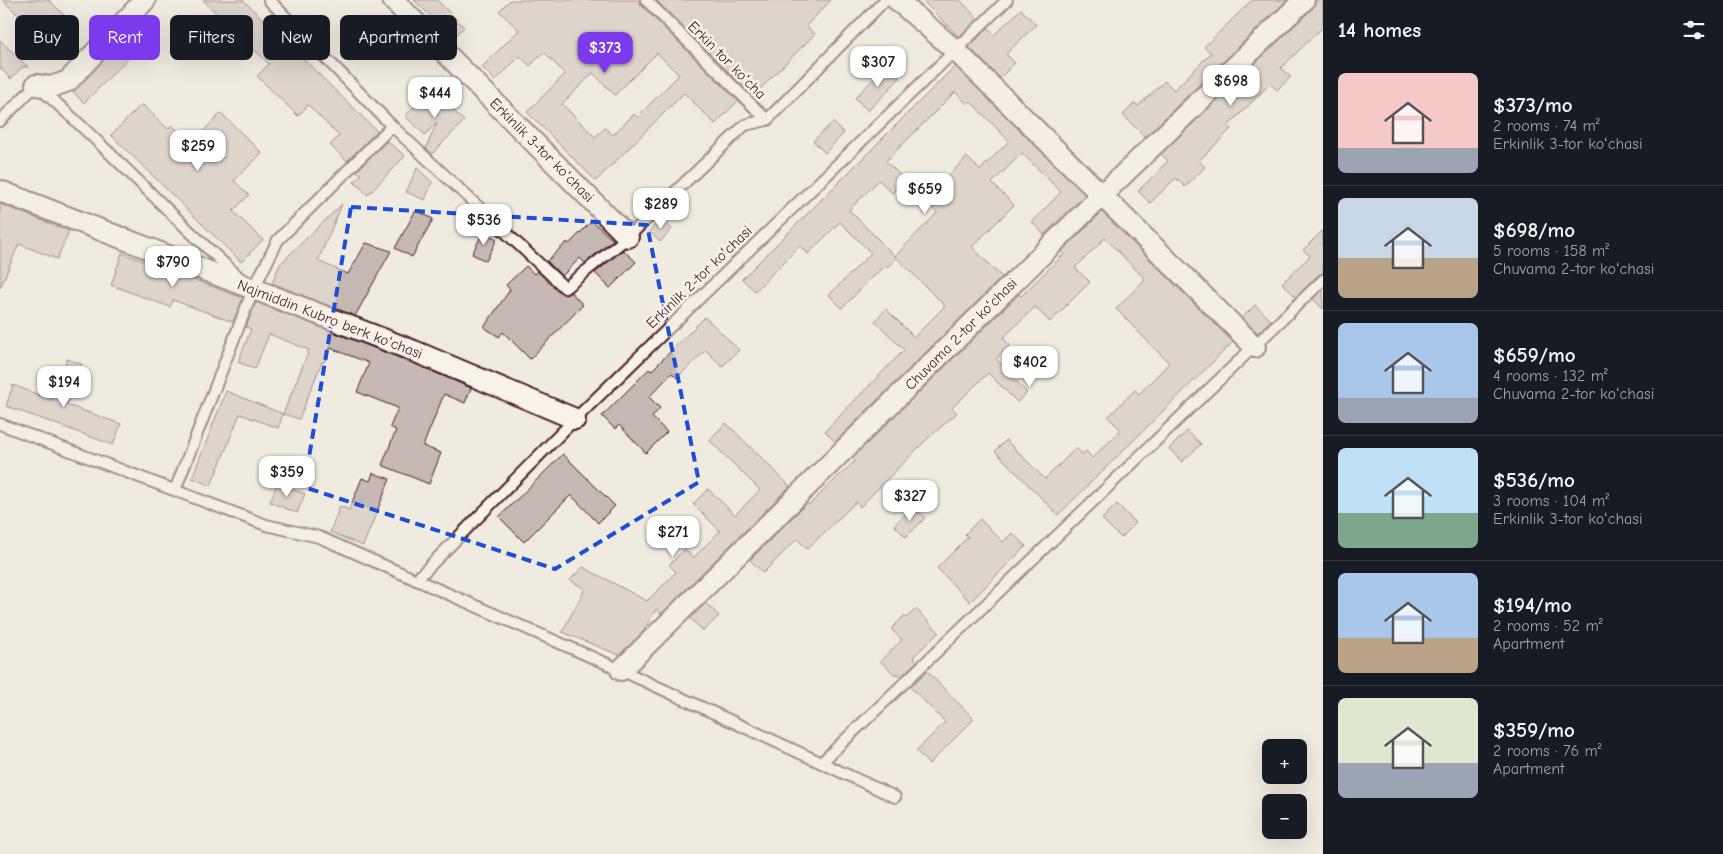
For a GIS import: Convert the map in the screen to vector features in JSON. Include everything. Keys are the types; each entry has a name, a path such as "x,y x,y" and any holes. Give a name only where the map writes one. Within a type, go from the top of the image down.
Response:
{"street":[{"path":"36,85 51,87 68,81 145,0"},
{"name":"Erkinlik 3-tor koʻchasi","path":"392,0 628,237"},
{"path":"897,0 956,51 1255,347"},
{"name":"Chuvama 2-tor koʻchasi","path":"621,670 1102,195 1304,0"},
{"name":"Najmiddin Kubro berk koʻchasi","path":"0,191 252,290 414,351 575,418"}],"lane":[{"path":"269,0 392,126 565,288 628,237 745,124 766,120 885,0"},
{"name":"Erkin tor koʻcha","path":"646,0 766,120"},
{"name":"Erkinlik 2-tor koʻchasi","path":"416,580 575,418 1007,0"},
{"path":"0,121 36,85 67,112 204,247 252,290"},
{"path":"175,490 252,290 278,240 392,126"},
{"path":"822,762 1323,280"},
{"path":"0,424 266,525 319,538 621,670 822,762 895,798"}],"highlighted area":[{"path":"351,207 647,225 699,482 555,569 304,487"}],"building":[{"path":"3,0 49,0 64,15 18,15"},
{"path":"203,0 243,0 263,20 263,58 253,48 253,15 218,15"},
{"path":"414,0 437,0 452,15 429,15"},
{"path":"510,0 639,0 641,5 738,101 715,124 684,93 596,181 527,112 565,74 544,52 530,66 520,56 495,81 482,67 519,30 499,11","holes":["657,53 679,75 637,117 634,114 613,135 605,128 595,137 562,104 593,73 615,95"]},
{"path":"656,0 831,0 806,26 815,34 757,92 752,87 748,91"},
{"path":"922,0 960,0 978,19 959,37"},
{"path":"1252,0 1287,0 1145,137 1123,115 1135,103 1138,106 1165,81 1174,90 1211,53 1204,47"},
{"path":"1316,0 1323,0 1323,27 1281,68 1291,77 1277,90 1270,84 1228,126 1231,129 1199,161 1205,167 1185,187 1176,178 1150,203 1138,191 1168,161 1161,154 1312,9"},
{"path":"1021,9 1036,25 1006,54 1015,63 1000,78 969,47 988,28 994,35"},
{"path":"457,20 464,27 457,34"},
{"path":"0,40 15,54 15,60 21,60 28,67 22,67 11,79 0,68"},
{"path":"104,60 126,60 84,103 73,92"},
{"path":"265,60 304,60 377,131 347,161 330,145 339,136 308,105 298,116 257,76 269,64"},
{"path":"887,65 900,78 868,111 855,98"},
{"path":"955,66 1085,195 1044,235 1032,222 1061,192 1022,153 992,183 1014,205 972,247 1002,277 835,442 825,431 904,350 875,321 886,309 914,337 945,306 897,258 886,268 884,266 842,308 829,295 871,253 840,222 808,254 800,246 755,291 742,279","holes":["955,92 967,104 970,101 1009,141 980,170 967,157 925,200 937,213 895,256 849,210 879,180 892,193 905,180 886,161"]},
{"path":"432,89 464,121 432,154 426,148 437,122 425,135 405,116"},
{"path":"142,104 168,129 172,125 191,144 221,113 262,153 234,181 249,195 233,211 263,240 241,262 111,135"},
{"path":"833,122 844,133 825,153 813,141"},
{"path":"387,141 405,156 368,195 354,182 361,175 357,171"},
{"path":"417,168 432,182 425,200 406,192"},
{"path":"0,204 69,231 57,259 19,244 0,288"},
{"path":"342,204 318,261 348,274 366,243 391,251 355,316 272,283 280,264"},
{"path":"416,210 433,219 412,257 395,248"},
{"path":"1102,212 1233,342 1058,515 995,451 1006,440 1045,479 1076,448 1082,454 1086,451 1092,458 1121,430 1108,417 1135,390 1139,394 1169,363 1116,309 1145,279 1105,238 1075,268 1090,282 1050,322 1035,307 1003,338 1010,345 996,359 1027,393 1017,402 988,373 952,408 957,413 924,442 860,507 856,502 807,549 797,539 763,573 750,560 807,503 809,505 855,461 852,458 1019,294 1021,296 1064,254 1061,252"},
{"path":"662,219 672,229 660,242 649,231"},
{"path":"592,221 613,240 585,263 580,258 562,276 547,261 567,242 569,244"},
{"path":"1323,230 1323,273 1318,275 1296,297 1282,283 1310,256 1303,250"},
{"path":"483,232 497,239 486,261 472,254"},
{"path":"623,250 636,262 610,288 595,273"},
{"path":"122,253 243,298 233,322 173,300 170,307 111,285"},
{"path":"526,266 534,274 537,271 561,293 566,295 571,292 583,305 530,359 503,332 499,337 484,327 510,290 506,285"},
{"path":"1323,290 1323,309 1313,299"},
{"path":"256,302 471,388 465,403 444,394 423,446 441,453 429,484 382,465 396,430 390,427 398,408 357,392 369,363 330,348 324,362 322,362 299,419 283,414 309,350 269,334 255,369 238,362 251,329 246,327"},
{"path":"1255,305 1271,320 1258,333 1242,318"},
{"path":"705,317 739,350 722,367 706,350 677,378 672,373 649,397 660,408 652,417 667,432 646,453 619,425 615,429 602,416 649,369 651,371"},
{"path":"67,359 82,364 67,405 121,424 113,445 6,406 13,385 52,400"},
{"path":"226,391 283,414 278,428 240,414 211,486 192,478"},
{"path":"726,423 790,486 661,614 656,609 643,632 619,655 562,632 585,589 570,580 583,567 647,601 676,572 669,565 685,549 693,558 720,531 693,504 708,489 735,515 760,490 709,440"},
{"path":"1187,431 1201,444 1182,462 1169,449"},
{"path":"563,454 615,506 598,523 571,495 524,542 499,517"},
{"path":"373,473 390,479 363,546 330,532 340,506 349,510 362,478 370,481"},
{"path":"277,484 305,494 297,513 270,502"},
{"path":"1117,504 1136,523 1121,538 1102,519"},
{"path":"914,506 925,518 906,537 894,525"},
{"path":"980,519 1003,542 1012,533 1026,546 970,602 937,568 968,537 965,534"},
{"path":"706,603 719,616 703,631 690,618"},
{"path":"916,609 939,632 913,657 917,661 901,677 897,673 895,675 880,661 902,640 891,629 904,616 906,618"},
{"path":"927,671 974,719 929,764 916,751 945,722 910,687"}]}
